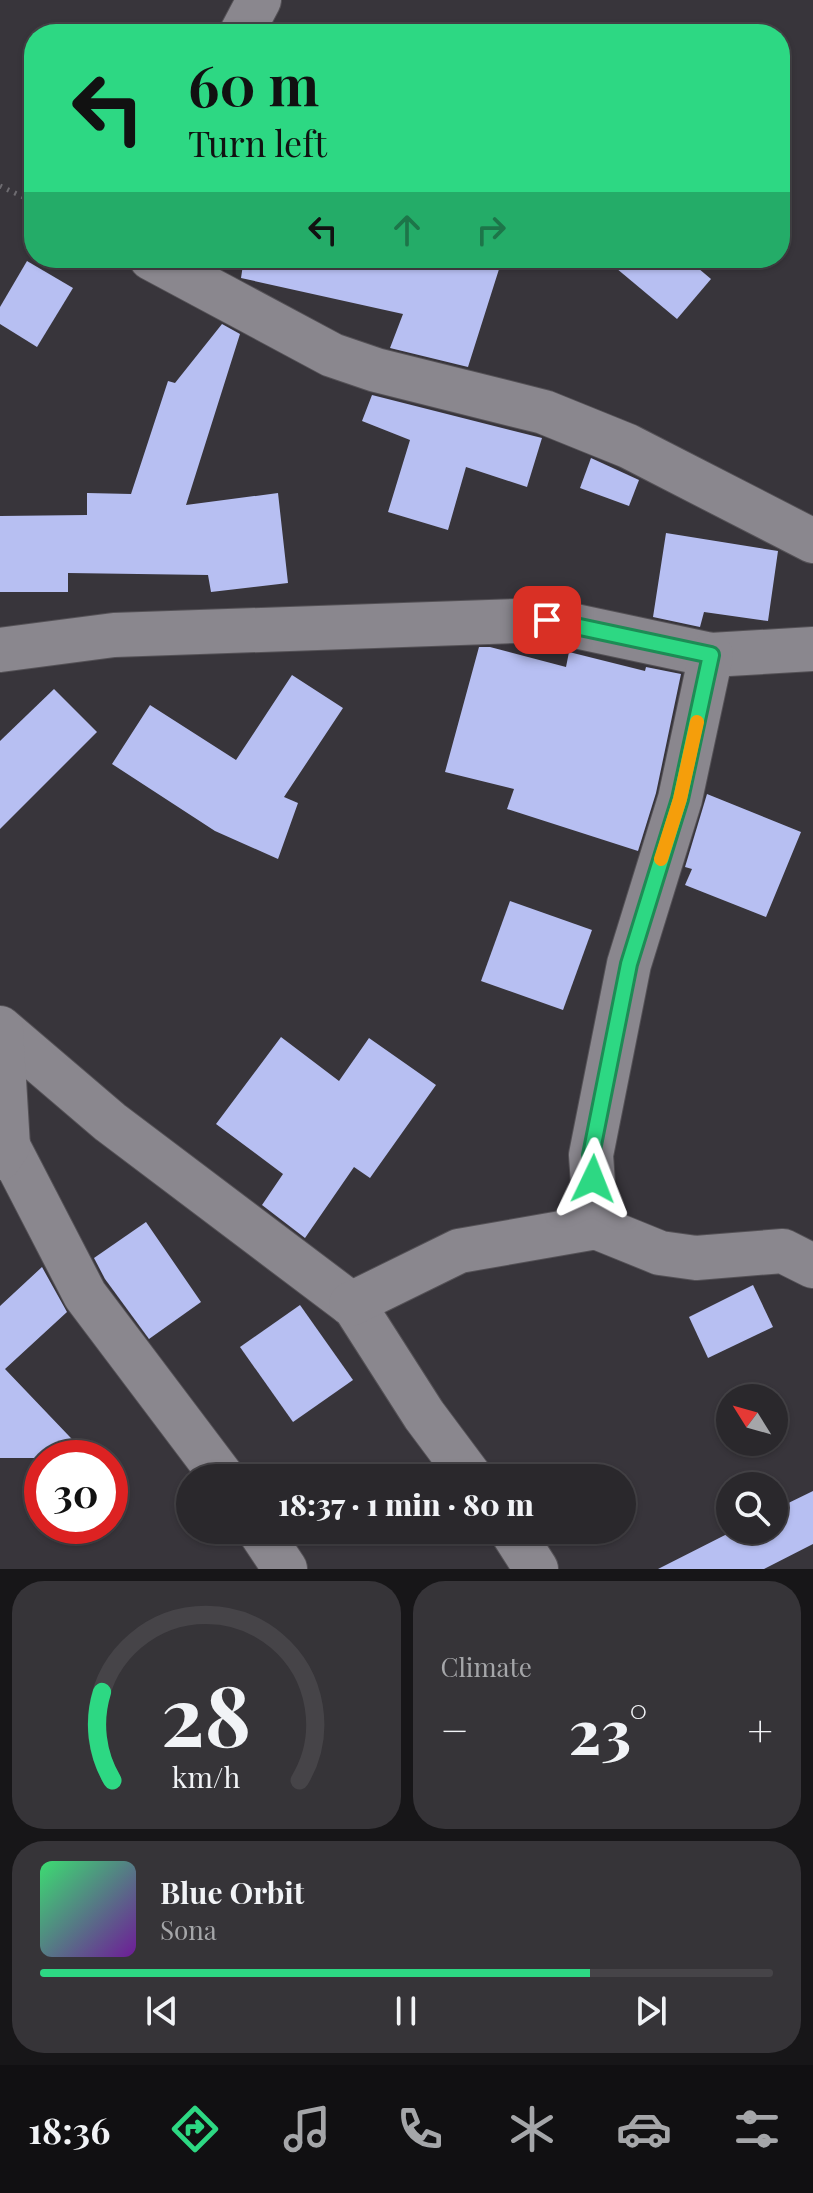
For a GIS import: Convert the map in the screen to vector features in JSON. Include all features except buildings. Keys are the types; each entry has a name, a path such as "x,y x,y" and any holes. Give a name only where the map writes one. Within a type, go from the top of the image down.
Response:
{"street":[{"path":"246,24 259,0"},
{"path":"170,268 332,355 376,370 544,412 628,446 813,541"},
{"path":"0,650 114,635 547,620 711,655 813,649"},
{"path":"596,1227 591,1155 626,978 680,799 711,655"},
{"path":"1,1029 4,1152 85,1295 212,1464"},
{"path":"1,1029 110,1122 351,1304 424,1415 461,1464"},
{"path":"351,1304 459,1251 596,1227 660,1253 696,1258 783,1251 813,1266"},
{"path":"268,1544 285,1569"},
{"path":"522,1544 536,1569"}],"path":[{"path":"0,186 24,197"}],"slow traffic":[{"path":"661,859 680,799 697,722"}],"route":[{"path":"547,620 711,655 680,799 629,964 591,1155 593,1179"}]}
